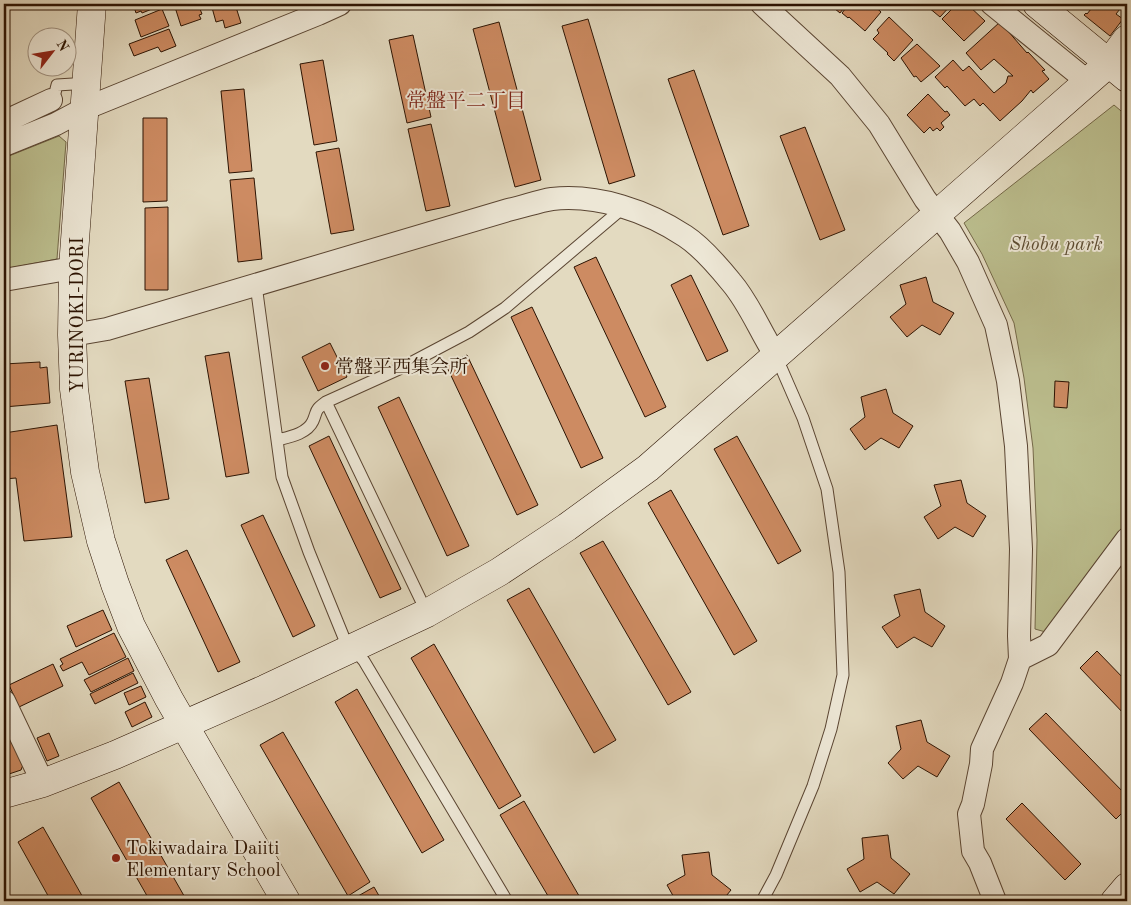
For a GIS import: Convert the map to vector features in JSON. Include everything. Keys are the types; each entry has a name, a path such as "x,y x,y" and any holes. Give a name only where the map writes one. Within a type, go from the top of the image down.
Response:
{"street":[{"name":"YURINOKI-DORI","path":"92,4 73,268 72,335 74,389 85,472 101,541 131,626 184,725 286,901"},
{"path":"4,145 56,124 84,109 340,4"},
{"path":"762,4 840,76 879,124 936,214 950,231 968,262 996,326 1008,381 1016,446 1021,549 1020,659 1012,683 982,749 980,772 969,814 973,851 980,863 985,880 995,901"},
{"path":"992,4 1088,81"},
{"path":"1037,4 1118,70"},
{"path":"1118,70 1127,39"},
{"path":"4,794 43,783 184,725 354,649 427,613 499,572 552,537 648,468 1088,81 1118,70"},
{"path":"4,122 51,100"},
{"path":"72,335 107,329 499,213 552,199 586,198 624,207 661,222 686,237 731,282 752,310 767,343 776,356"},
{"path":"4,280 73,268"},
{"path":"1020,659 1048,645 1127,539"},
{"path":"4,701 43,783"},
{"path":"1115,901 1127,887"}],"lane":[{"path":"51,100 54,97 56,85 73,84"},
{"path":"277,440 295,436 312,423 316,409 326,402 399,369 468,332 505,308 624,207"},
{"path":"256,285 282,477 308,552 344,638 364,661 507,901"},
{"path":"762,901 776,875 813,786 832,729 843,675 839,572 827,489 803,418 776,356"},
{"path":"326,402 427,613"}],"green space":[{"name":"Shobu park","path":"1114,105 1127,116 1127,526 1049,633 1035,629 1037,540 1033,448 1024,378 1014,323 982,254 964,223"},
{"path":"59,136 66,142 57,259 4,269 4,158"}],"building":[{"path":"133,4 162,5 142,13 141,11 136,13"},
{"path":"174,4 198,4 202,14 199,15 201,19 181,26"},
{"path":"211,4 235,4 241,23 225,28 223,20 216,22"},
{"path":"829,4 847,4 840,13"},
{"path":"849,4 872,4 881,12 865,31 842,13"},
{"path":"931,4 952,4 940,17 928,7"},
{"path":"957,4 967,4 985,21 964,41 942,19"},
{"path":"1095,4 1124,4 1116,14 1123,19 1110,36 1084,15"},
{"path":"162,9 169,26 141,37 135,20"},
{"path":"889,17 913,40 894,61 873,39 879,33 877,30"},
{"path":"588,19 635,176 609,184 562,26"},
{"path":"499,22 541,180 515,187 473,29"},
{"path":"1000,22 1027,53 1045,70 1042,71 1049,79 1033,93 1031,90 1000,121 983,103 980,106 974,99 965,106 947,86 945,88 935,77 953,60 963,71 969,66 994,93 1006,83 1008,76 1013,76 994,59 981,70 966,53"},
{"path":"169,29 176,46 161,52 158,47 134,56 129,44"},
{"path":"413,35 431,117 407,123 389,40"},
{"path":"917,44 940,66 921,82 916,76 914,77 901,58"},
{"path":"323,60 337,141 314,145 300,64"},
{"path":"694,70 749,226 723,235 668,79"},
{"path":"244,89 252,171 229,173 221,91"},
{"path":"928,94 950,115 941,123 944,127 940,131 937,128 933,131 930,127 924,133 907,115"},
{"path":"143,118 167,118 167,201 143,202"},
{"path":"431,124 450,206 426,211 408,129"},
{"path":"805,127 845,230 820,240 780,136"},
{"path":"339,148 354,230 331,234 316,152"},
{"path":"254,178 262,259 238,262 230,180"},
{"path":"168,207 168,290 145,290 145,208"},
{"path":"596,257 666,407 645,417 574,267"},
{"path":"691,275 728,351 707,361 671,285"},
{"path":"926,277 933,302 954,313 940,335 922,325 907,337 890,317 906,304 900,285"},
{"path":"532,307 603,458 581,468 511,317"},
{"path":"330,343 347,377 318,391 302,357"},
{"path":"229,352 249,473 226,477 205,356"},
{"path":"467,355 538,505 517,515 446,365"},
{"path":"40,362 40,368 47,367 50,403 4,407 4,364"},
{"path":"149,378 169,499 145,503 125,381"},
{"path":"1055,381 1069,382 1067,408 1054,407"},
{"path":"886,389 893,413 913,426 899,448 881,438 865,450 850,429 865,417 861,397"},
{"path":"399,397 469,546 447,556 378,407"},
{"path":"57,425 72,537 24,541 16,478 4,479 4,433"},
{"path":"329,436 401,589 380,598 309,446"},
{"path":"737,436 801,551 778,564 714,449"},
{"path":"961,480 967,503 986,516 973,537 955,527 938,539 924,517 941,506 934,485"},
{"path":"671,490 757,641 734,655 648,503"},
{"path":"263,515 315,626 293,637 241,525"},
{"path":"603,541 691,692 668,705 580,553"},
{"path":"187,550 240,662 218,672 166,560"},
{"path":"529,588 616,740 594,753 507,600"},
{"path":"920,589 925,612 945,626 932,647 914,637 897,648 882,627 900,616 894,595"},
{"path":"103,610 112,630 76,647 67,626"},
{"path":"114,633 126,657 89,675 82,662 63,671 60,666 63,664 60,659"},
{"path":"434,644 521,796 499,809 411,658"},
{"path":"1097,651 1127,682 1127,717 1080,668"},
{"path":"128,658 134,671 91,692 84,680"},
{"path":"53,664 63,686 19,707 9,685"},
{"path":"133,673 138,683 95,704 90,694"},
{"path":"141,686 146,697 129,705 124,693"},
{"path":"357,689 444,840 422,853 335,702"},
{"path":"145,702 152,717 132,727 125,712"},
{"path":"1046,713 1127,796 1127,808 1116,819 1029,729"},
{"path":"921,720 927,742 950,756 937,777 918,766 903,779 888,763 901,749 896,726"},
{"path":"4,727 6,727 23,765 21,770 6,775 4,768"},
{"path":"283,732 370,882 348,896 260,745"},
{"path":"49,733 59,756 47,761 37,738"},
{"path":"119,782 187,901 150,901 91,798"},
{"path":"524,801 582,901 551,901 500,815"},
{"path":"1022,803 1081,864 1065,880 1006,819"},
{"path":"43,827 85,901 51,901 18,842"},
{"path":"888,835 891,858 910,874 894,894 877,882 860,892 847,869 864,859 862,838"},
{"path":"709,852 712,875 731,890 722,901 702,901 699,899 694,901 676,901 667,885 685,875 682,855"},
{"path":"374,887 382,901 351,900"}],"place":[{"name":"常盤平西集会所","path":"325,366"},
{"name":"Tokiwadaira Daiiti Elementary School","path":"116,858"}],"district":[{"name":"常盤平二丁目","path":"466,100"}]}
